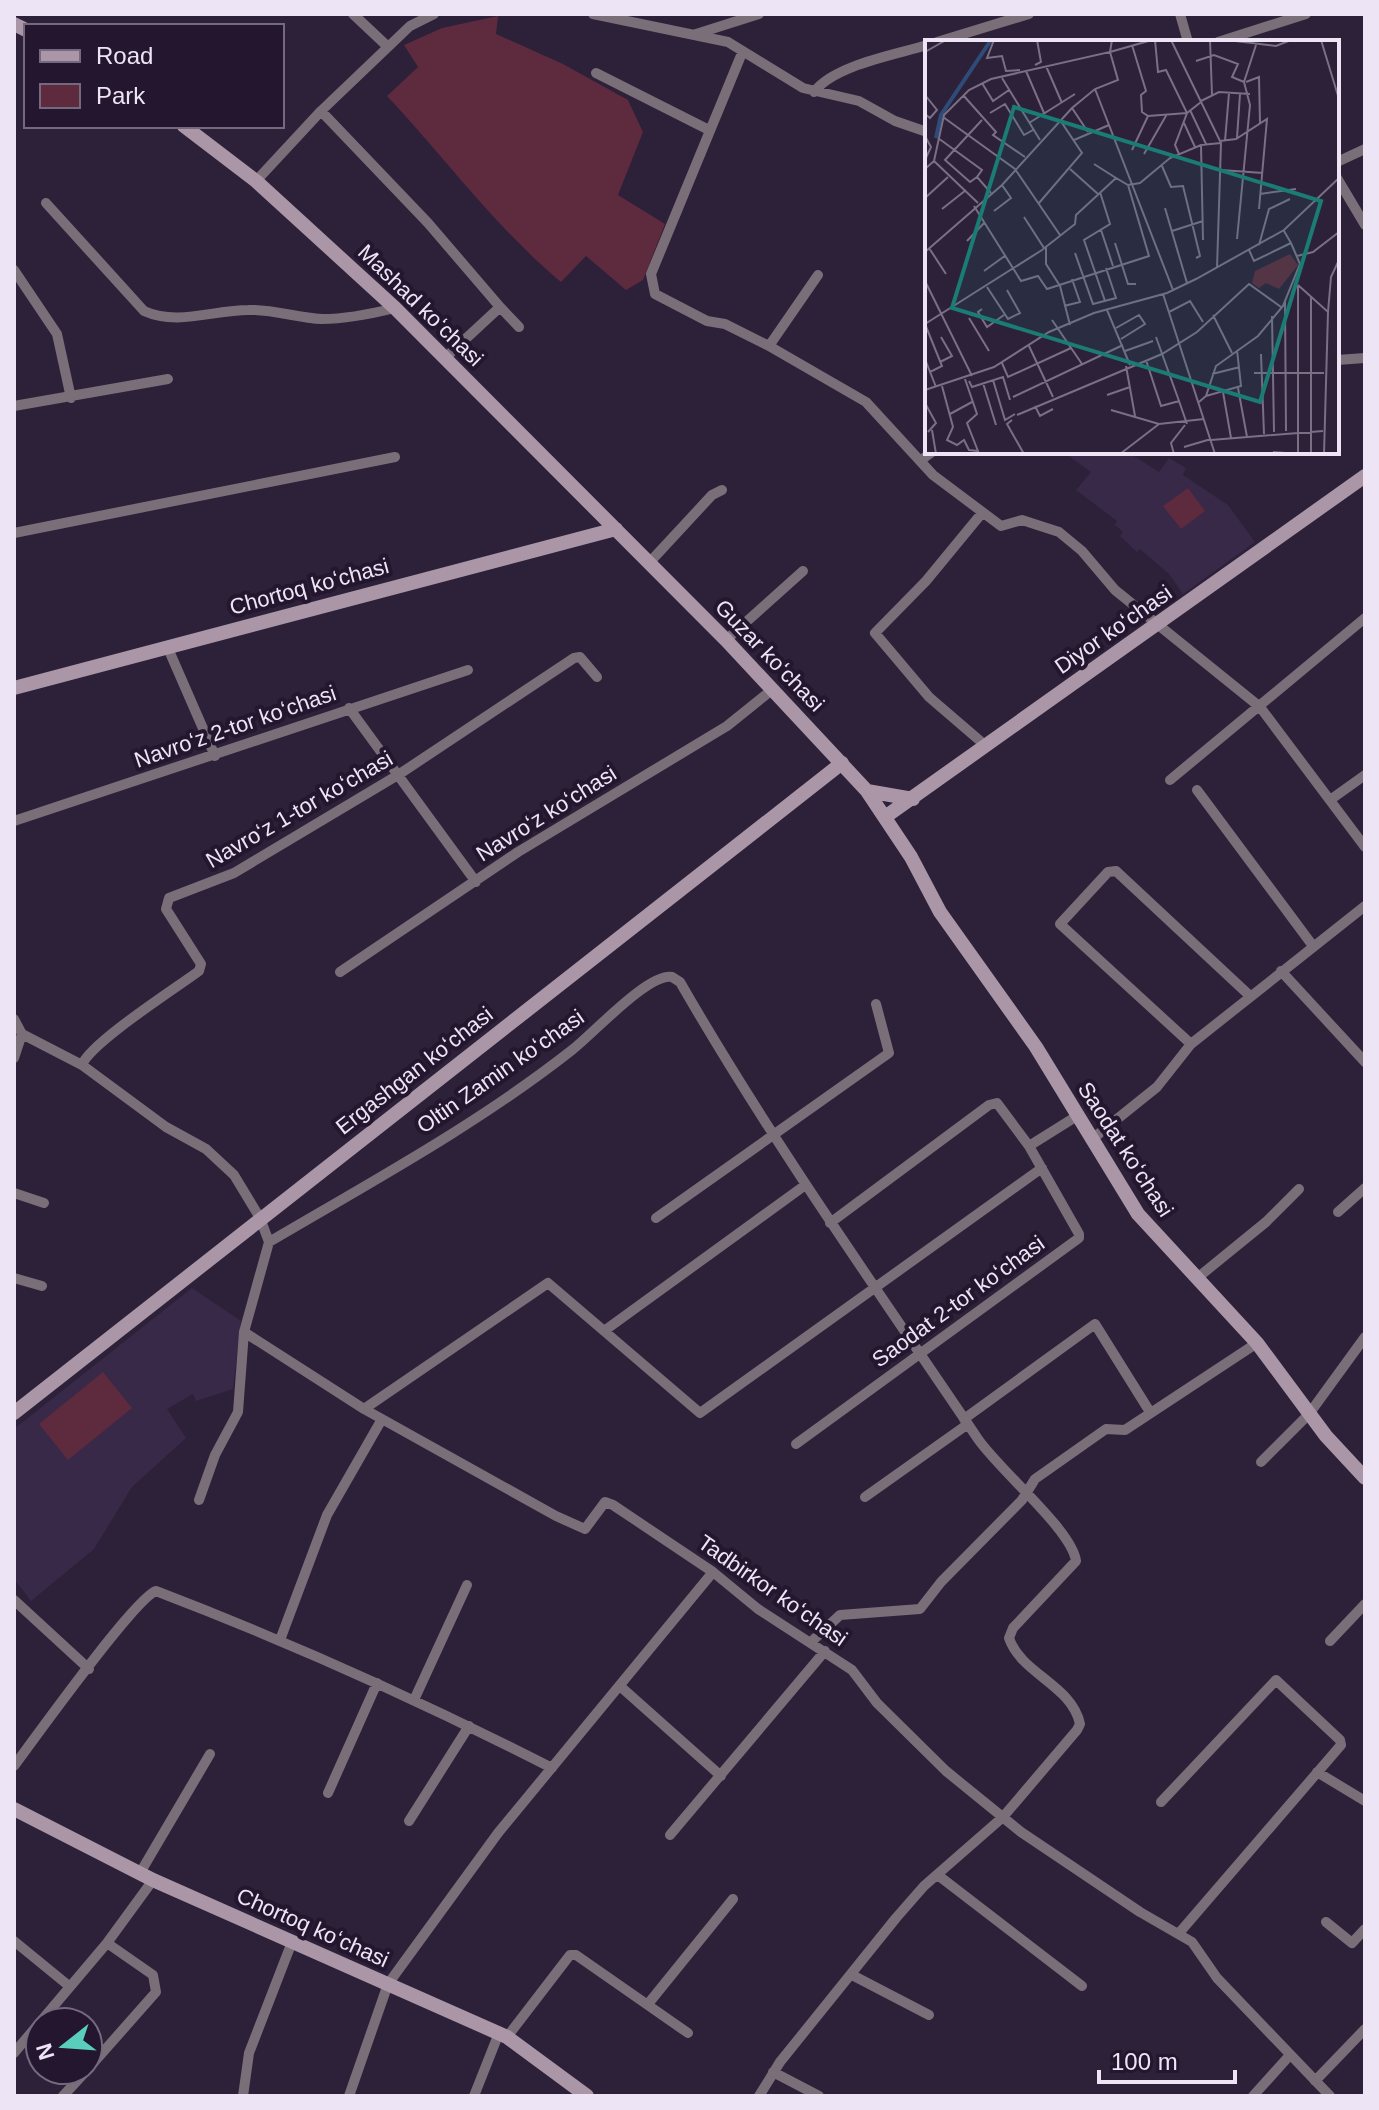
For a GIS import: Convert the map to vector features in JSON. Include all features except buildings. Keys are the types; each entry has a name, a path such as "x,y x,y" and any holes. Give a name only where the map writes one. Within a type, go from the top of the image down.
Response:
{"street":[{"path":"353,14 387,46"},
{"path":"256,181 387,46 410,26 434,14"},
{"path":"593,14 728,42 742,53 814,92 859,101 895,121 925,131"},
{"path":"694,35 759,14"},
{"path":"944,40 1029,14"},
{"path":"1180,14 1187,40"},
{"path":"1224,40 1306,14"},
{"path":"814,92 821,82 837,73 925,46"},
{"path":"742,53 651,274 651,284 661,299 769,346 866,402 933,475 1001,526 1022,520 1053,528 1082,551 1115,590 1260,707 1365,847"},
{"path":"596,73 709,130"},
{"path":"321,111 428,223 519,327"},
{"name":"Mashad koʻchasi","path":"187,128 256,181 395,308 616,529"},
{"path":"1339,161 1365,149"},
{"path":"1339,181 1365,225"},
{"path":"46,203 144,311 151,314 198,317 246,309 321,319 357,317 395,308"},
{"path":"14,270 57,334 71,398"},
{"path":"769,346 818,275"},
{"path":"445,358 500,307"},
{"path":"1339,360 1365,358"},
{"path":"14,406 168,379"},
{"path":"921,460 929,454"},
{"path":"14,533 395,457"},
{"name":"Diyor koʻchasi","path":"885,817 1365,476"},
{"path":"649,563 712,495 722,490"},
{"path":"982,513 926,581 875,633 929,697 986,746"},
{"name":"Guzar koʻchasi","path":"616,529 773,689 867,791 885,817"},
{"name":"Chortoq koʻchasi","path":"14,688 616,529"},
{"path":"726,640 803,571"},
{"path":"1170,780 1365,618"},
{"path":"167,646 215,756"},
{"name":"Navroʻz 1-tor koʻchasi","path":"82,1065 84,1059 115,1032 201,968 166,909 166,901 234,873 398,775 574,658 580,657 588,663 597,677"},
{"name":"Navroʻz 2-tor koʻchasi","path":"14,821 468,670"},
{"name":"Navroʻz koʻchasi","path":"340,972 518,852 727,726 773,689"},
{"path":"349,708 476,882"},
{"name":"Ergashgan koʻchasi","path":"14,1413 842,763"},
{"path":"1330,800 1365,775"},
{"path":"1197,790 1313,946"},
{"path":"867,791 913,799"},
{"name":"Saodat koʻchasi","path":"885,817 940,912 1036,1047 1138,1214 1257,1343 1342,1457 1365,1478"},
{"path":"1191,1044 1060,924 1108,872 1116,871 1249,995"},
{"path":"1091,1140 1157,1087 1191,1044 1365,906"},
{"path":"1281,971 1365,1062"},
{"name":"Oltin Zamin koʻchasi","path":"269,1242 497,1102 572,1050 659,977 672,977 680,982 771,1134"},
{"path":"656,1218 889,1053 876,1004"},
{"path":"14,1019 22,1034 82,1065 223,1163 234,1175 260,1218 269,1242 244,1332 238,1412 215,1455 199,1500"},
{"path":"14,1058 22,1034"},
{"path":"364,1409 548,1283 700,1413 1042,1168 1000,1104 989,1105 830,1223"},
{"path":"1029,1146 1077,1116"},
{"path":"759,2096 773,2072 896,1918 924,1886 1003,1817 1080,1724 1074,1705 1016,1650 1009,1638 1013,1628 1076,1561 1068,1539 993,1461 771,1134"},
{"name":"Saodat 2-tor koʻchasi","path":"796,1444 1079,1238 1078,1229 1042,1168"},
{"path":"604,1331 804,1186"},
{"path":"1338,1212 1365,1188"},
{"path":"1196,1279 1266,1222 1299,1189"},
{"path":"14,1193 44,1203"},
{"path":"14,1278 42,1286"},
{"path":"865,1497 1095,1324 1150,1412"},
{"name":"Tadbirkor koʻchasi","path":"244,1332 364,1409 585,1529 605,1502 713,1572 758,1609 852,1670 877,1703 946,1771 1003,1817 1140,1912 1180,1932 1200,1951 1217,1978 1330,2096"},
{"path":"1261,1462 1309,1414 1365,1337"},
{"path":"811,1642 840,1615 920,1609 941,1582 1025,1495 1035,1479 1106,1429 1125,1430 1257,1343"},
{"path":"280,1640 327,1515 382,1419"},
{"path":"349,2096 388,1984 498,1833 713,1572"},
{"path":"414,1700 467,1585"},
{"path":"14,1766 147,1596 156,1591 280,1640 377,1683 552,1768"},
{"path":"14,1600 89,1669"},
{"path":"1330,1641 1365,1604"},
{"path":"670,1835 825,1651"},
{"path":"1161,1802 1276,1680 1340,1740 1341,1745 1180,1932"},
{"path":"328,1793 377,1683"},
{"path":"621,1687 721,1776"},
{"path":"409,1821 469,1726"},
{"path":"14,2053 107,1943 146,1877 210,1754"},
{"path":"1317,1772 1365,1801"},
{"name":"Chortoq koʻchasi","path":"14,1809 146,1877 503,2035 581,2094"},
{"path":"939,1876 1082,1986"},
{"path":"648,2004 733,1899"},
{"path":"1326,1922 1352,1943 1364,1934"},
{"path":"14,1941 69,1986"},
{"path":"243,2096 249,2053 292,1942"},
{"path":"104,2052 156,1992 153,1975 107,1943"},
{"path":"474,2096 503,2035 570,1955 576,1955 688,2033"},
{"path":"852,1975 929,2015"},
{"path":"1315,2081 1365,2029"},
{"path":"1253,2096 1290,2055"},
{"path":"773,2072 819,2096"}],"shaded area":[{"path":"1066,454 1131,454 1159,472 1169,458 1186,468 1183,475 1228,505 1255,542 1183,594 1169,574 1120,536 1123,532 1115,525 1117,521 1076,490 1091,472"},
{"path":"192,1288 241,1321 233,1389 196,1401 193,1394 167,1409 186,1438 132,1487 94,1549 31,1601 14,1579 14,1429"}],"green space":[{"path":"498,16 496,34 563,64 628,100 643,132 618,195 665,224 643,280 626,290 586,256 561,282 493,216 387,96 418,67 404,45 442,28"},
{"path":"1188,488 1205,511 1181,529 1163,506"},
{"path":"103,1372 132,1408 68,1460 39,1424"}]}
